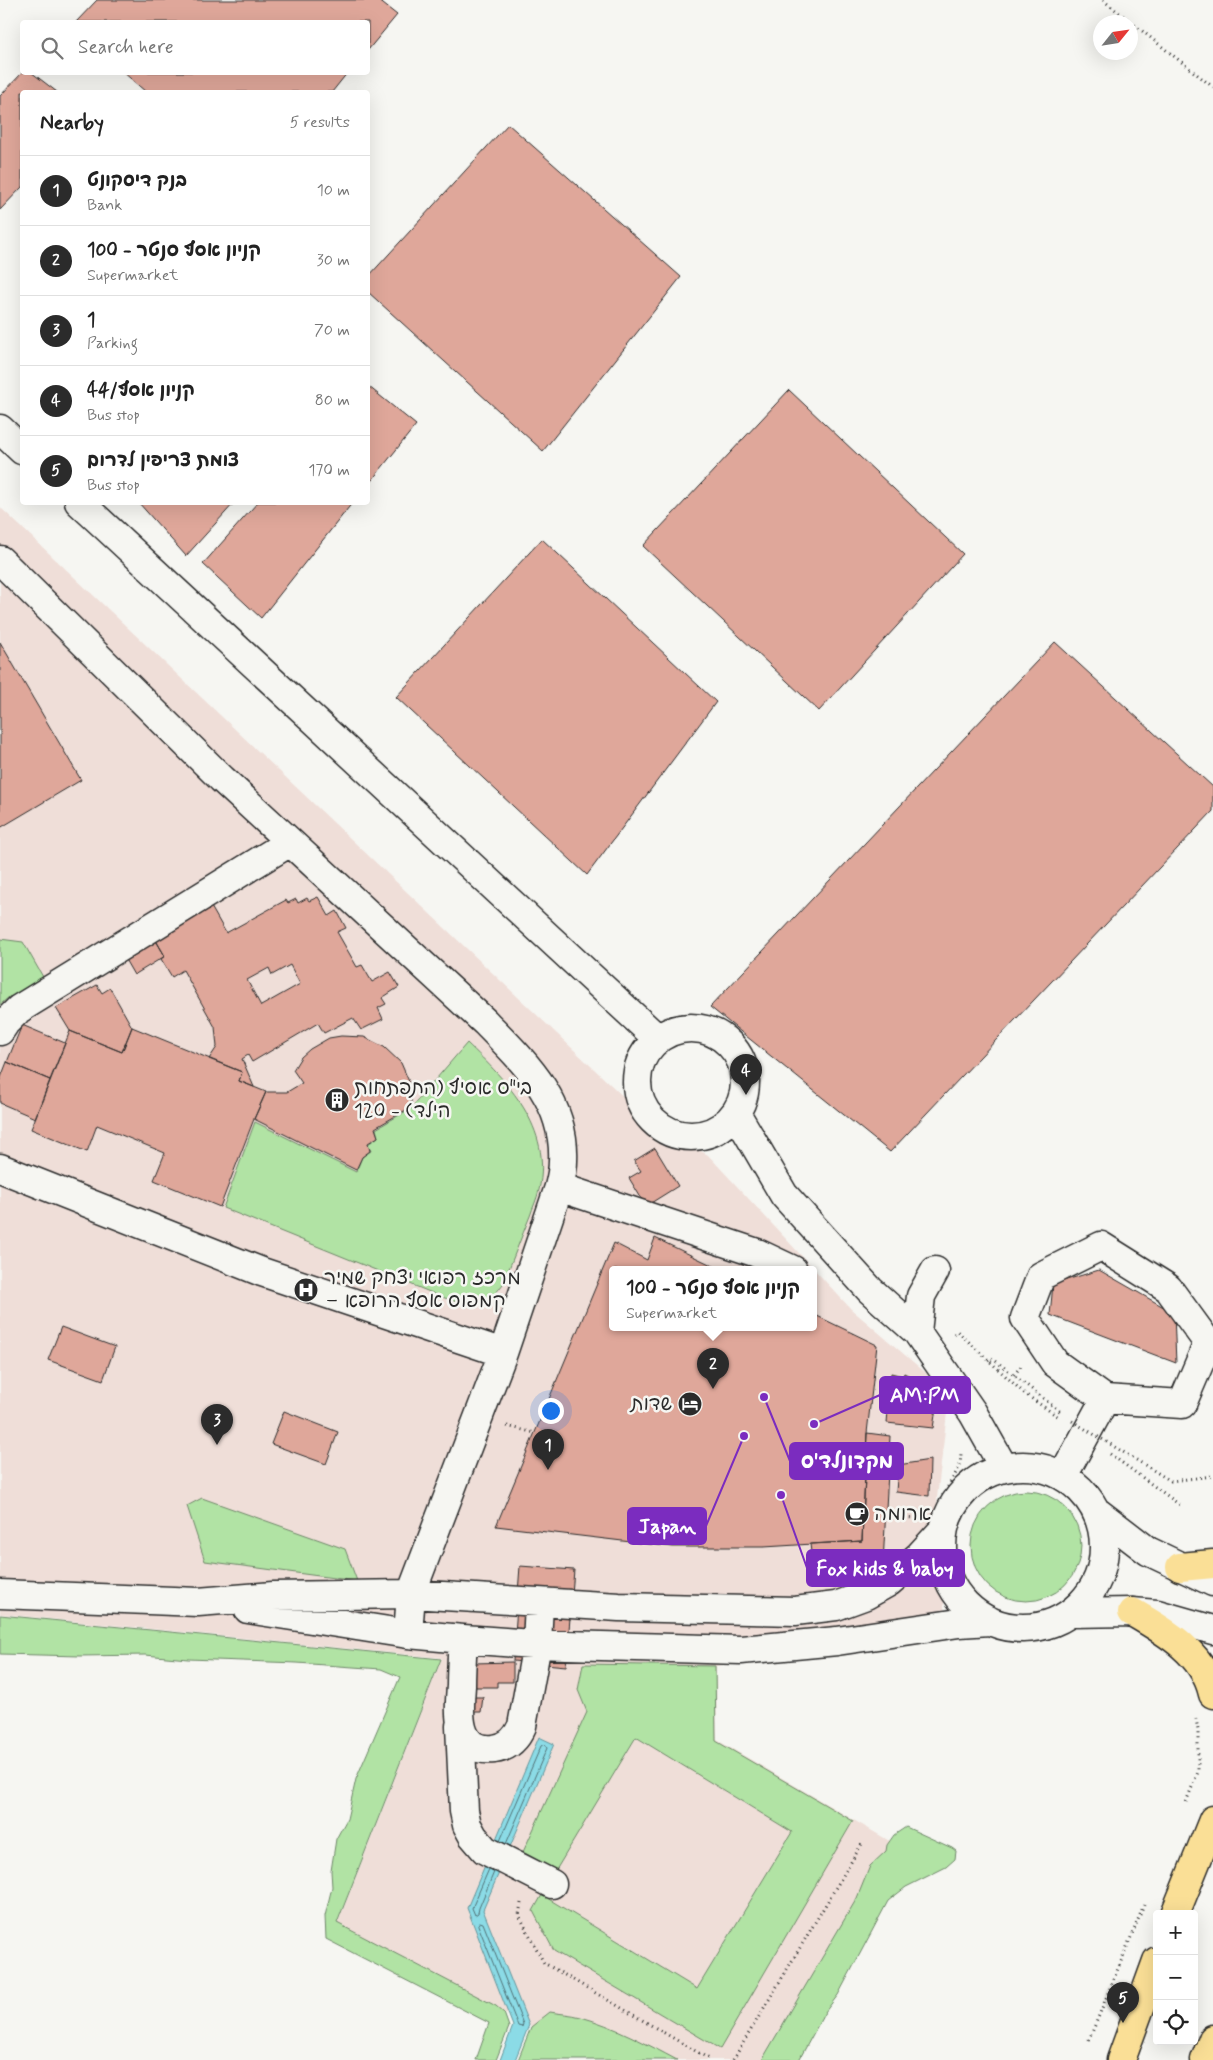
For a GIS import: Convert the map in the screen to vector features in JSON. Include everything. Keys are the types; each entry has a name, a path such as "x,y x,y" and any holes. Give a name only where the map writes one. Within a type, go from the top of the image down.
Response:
{"highway":[{"path":"1180,1567 1213,1564"},
{"path":"1132,1612 1169,1634 1195,1658 1213,1694"},
{"path":"1177,1910 1213,1820"},
{"path":"1121,2060 1153,1972"},
{"path":"1205,2060 1213,2039"}],"street":[{"path":"0,429 20,448"},
{"path":"82,505 658,1039"},
{"path":"0,560 222,779 485,1022 520,1058 551,1101 561,1129 563,1161 559,1187 502,1353 411,1594 408,1634"},
{"path":"0,1031 6,1022 19,1010 290,842"},
{"path":"684,1028 701,1028 717,1034 731,1045 740,1060 745,1076 744,1094 736,1113 728,1123 713,1132 695,1137 676,1135 659,1127 645,1114 637,1096 636,1077 641,1058 652,1043 667,1032 684,1028"},
{"path":"736,1113 784,1195 870,1290 917,1332 973,1413 1004,1468"},
{"path":"0,1168 262,1272 502,1353"},
{"path":"559,1187 757,1252 785,1266"},
{"path":"1101,1246 1168,1288 1208,1343 1182,1404 1105,1399 1055,1363 1024,1318 1041,1276 1101,1246"},
{"path":"917,1332 921,1296 935,1271"},
{"path":"1063,1476 1105,1399"},
{"path":"1034,1466 1063,1476 1082,1491 1096,1511 1103,1532 1102,1567 1094,1588 1080,1606 1052,1623 1031,1628 1010,1627 990,1621 967,1606 950,1583 943,1557 943,1530 950,1511 960,1494 980,1478 1004,1468 1034,1466"},
{"path":"1096,1511 1148,1551 1213,1582"},
{"path":"198,1602 273,1596 411,1594 539,1603 795,1611 836,1606 866,1595 889,1582 919,1556 943,1530"},
{"path":"0,1594 198,1602 408,1634 463,1639 537,1644 741,1650 837,1641 959,1623 990,1621"},
{"path":"460,1726 472,1743 484,1749 505,1746 516,1738 522,1726 537,1644 539,1603"},
{"path":"1070,1613 1132,1612 1157,1614 1213,1630"},
{"path":"463,1639 459,1712 467,1825 485,1850 552,1884"}],"path":[{"path":"1103,0 1213,87"},
{"path":"988,1361 992,1358 1072,1421 1171,1481 1213,1476"},
{"path":"884,1515 914,1518"},
{"path":"733,2060 863,1842"},
{"path":"521,1868 520,1915 544,1963 711,2060"}],"shaded area":[{"name":"מרכז רפואי יצחק שמיר – קמפוס אסף הרופא","path":"0,507 649,1121 708,1155 811,1266 609,1266 609,1331 817,1331 817,1272 851,1309 926,1373 948,1404 937,1498 946,1635 716,1666 717,1740 898,1846 791,2060 596,2060 336,1927 442,1658 0,1614"}],"green space":[{"path":"0,939 23,942 47,984 16,1004 10,996 0,1005"},
{"path":"467,1043 498,1074 524,1108 539,1146 542,1167 537,1197 503,1284 489,1299 483,1303 469,1304 442,1297 223,1208 255,1122 356,1172 362,1157 371,1151 368,1144 378,1137 376,1129 411,1108"},
{"path":"1026,1491 1047,1495 1065,1507 1077,1525 1081,1546 1077,1567 1065,1585 1047,1597 1026,1601 1005,1597 987,1585 975,1567 971,1546 975,1525 987,1507 1005,1495"},
{"path":"202,1498 345,1549 357,1581 205,1561 187,1506"},
{"path":"0,1615 441,1659 337,1923 496,2006 504,2013 509,2027 496,2060 476,2060 489,2023 326,1939 325,1916 332,1887 331,1871 336,1839 347,1819 356,1779 400,1677 381,1669 297,1663 188,1659 145,1655 0,1654"},
{"path":"583,1664 715,1666 716,1741 853,1821 720,2049 554,1951 533,1911 542,1895 697,1989 792,1832 636,1737 556,1870 523,1852 587,1712 578,1690"},
{"path":"906,1827 952,1848 956,1851 955,1859 946,1867 906,1887 888,1901 838,1995 825,2012 799,2060 762,2060 857,1898 870,1866 886,1851 887,1845 894,1835"},
{"path":"550,2012 577,2016 606,2025 677,2060 518,2060 531,2027"}],"water":[{"path":"539,1737 554,1744 483,1910 529,2025 515,2060 500,2060 513,2026 467,1908"}],"building":[{"path":"97,0 378,0 397,15 370,48 370,20 78,20"},
{"path":"20,75 35,75 54,90 20,90 20,189 0,210 0,96"},
{"path":"126,75 346,75 334,90 144,90"},
{"path":"508,124 681,277 543,451 370,294 370,275"},
{"path":"370,388 416,425 370,482"},
{"path":"789,390 963,554 819,711 643,546"},
{"path":"141,505 232,505 186,556"},
{"path":"255,505 351,505 261,618 203,564"},
{"path":"542,539 716,702 587,875 396,697"},
{"path":"0,642 81,780 0,828"},
{"path":"1055,642 1213,787 1213,811 890,1152 710,1007"},
{"path":"318,897 329,916 337,911 346,928 337,932 357,967 362,965 372,982 390,972 399,987 382,998 386,1004 378,1008 383,1019 361,1030 353,1018 324,1033 318,1023 252,1062 248,1055 242,1059 254,1087 239,1081 242,1072 209,1059 217,1047 215,1027 183,970 172,977 161,959 165,956 154,937 206,898 226,933 286,900 288,903 296,899 298,903 307,898 309,901","holes":["290,965 300,984 261,1006 247,980 269,968 272,975"]},
{"path":"154,937 165,956 134,975 123,956"},
{"path":"97,985 102,993 110,988 132,1027 122,1052 70,1031 56,1008"},
{"path":"22,1025 65,1043 50,1080 7,1062"},
{"path":"132,1027 242,1072 239,1081 266,1092 220,1207 154,1180 165,1153 97,1125 87,1152 31,1129 70,1031 122,1052"},
{"name":"בי\"ס אסיף (התפתחות הילד) - 120","path":"341,1036 364,1037 384,1047 401,1063 410,1084 411,1107 375,1128 378,1137 368,1143 370,1151 362,1157 356,1170 254,1119 266,1092 287,1092 302,1083 293,1070 301,1057 310,1049 329,1038"},
{"path":"7,1062 50,1080 35,1118 0,1103 0,1080"},
{"path":"655,1148 678,1186 646,1206 629,1178 641,1171 634,1161"},
{"path":"655,1238 714,1266 609,1266 609,1331 817,1331 817,1316 877,1345 867,1433 862,1541 764,1547 673,1547 496,1526 614,1243 647,1260"},
{"path":"1099,1270 1174,1313 1176,1363 1050,1315 1053,1284"},
{"path":"61,1327 115,1347 103,1380 48,1360"},
{"path":"891,1373 903,1376 904,1373 920,1381 937,1402 933,1428 887,1423"},
{"path":"284,1411 338,1432 326,1464 271,1444"},
{"path":"867,1433 890,1436 883,1563 874,1562 813,1568 810,1544 862,1541"},
{"path":"930,1460 929,1496 896,1492 898,1465"},
{"path":"520,1566 574,1570 566,1666 513,1661"},
{"path":"513,1662 513,1682 497,1682 497,1687 474,1687 474,1663"},
{"path":"474,1697 483,1697 481,1712 473,1712"}],"place":[{"name":"קניון אסף/44","path":"746,1095"},
{"name":"בי\"ס אסיף (התפתחות הילד) - 120","path":"337,1100"},
{"name":"מרכז רפואי יצחק שמיר – קמפוס אסף הרופא","path":"306,1290"},
{"name":"100 - קניון אסף סנטר","path":"713,1389"},
{"name":"מקדונלד'ס","path":"764,1397"},
{"name":"שדות","path":"690,1404"},
{"name":"AM:PM","path":"814,1424"},
{"name":"Japan","path":"744,1436"},
{"name":"1","path":"217,1445"},
{"name":"בנק דיסקונט","path":"548,1470"},
{"name":"Fox kids & baby","path":"781,1495"},
{"name":"ארומה","path":"857,1514"},
{"name":"צומת צריפין לדרום","path":"1123,2023"}]}
